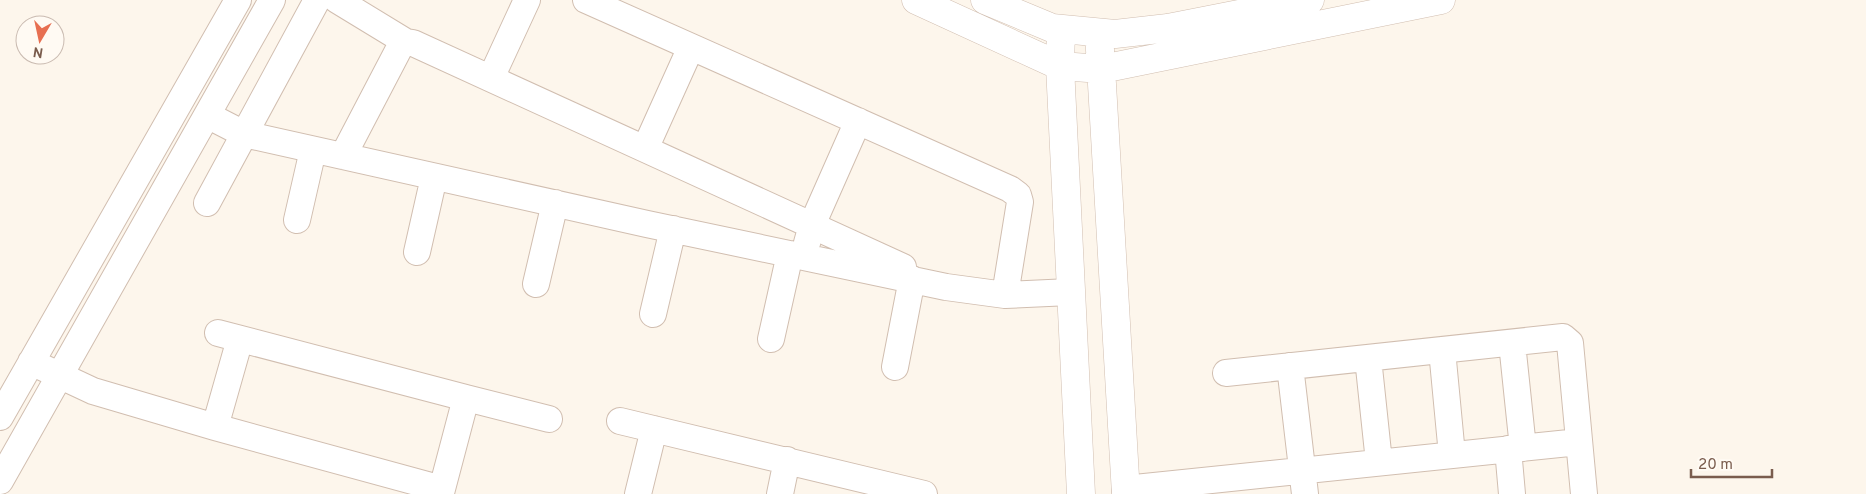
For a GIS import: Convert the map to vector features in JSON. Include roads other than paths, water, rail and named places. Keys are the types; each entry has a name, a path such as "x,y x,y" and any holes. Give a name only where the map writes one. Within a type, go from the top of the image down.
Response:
{"street":[{"path":"0,417 238,0"},
{"path":"0,481 272,0"},
{"path":"206,203 317,0"},
{"path":"337,0 406,42 413,43 491,78 946,287"},
{"path":"491,78 527,0"},
{"path":"586,0 1010,189 1018,195 1020,202 1005,295"},
{"path":"916,0 1060,66 1102,69 1441,0"},
{"path":"985,0 1052,28 1116,34 1168,28 1310,0"},
{"path":"1060,30 1070,292 1081,494"},
{"path":"1099,33 1125,491 1303,482 1379,462 1579,442"},
{"path":"343,156 401,45 406,42"},
{"path":"645,149 691,47"},
{"path":"176,108 244,134 434,177 946,287 1005,295 1070,292"},
{"path":"771,340 796,255 812,225 858,121"},
{"path":"296,220 313,150"},
{"path":"417,252 434,177"},
{"path":"536,284 555,203"},
{"path":"654,314 673,229"},
{"path":"895,367 912,280"},
{"path":"215,427 229,336 549,419"},
{"path":"1226,373 1563,338 1570,343 1584,494"},
{"path":"1512,343 1515,448 1512,494"},
{"path":"1442,350 1452,455"},
{"path":"1368,358 1379,462"},
{"path":"31,362 93,391 215,427 452,491 466,398"},
{"path":"1290,366 1303,482"},
{"path":"620,421 924,494"},
{"path":"638,494 654,429"},
{"path":"780,494 788,460"}]}
